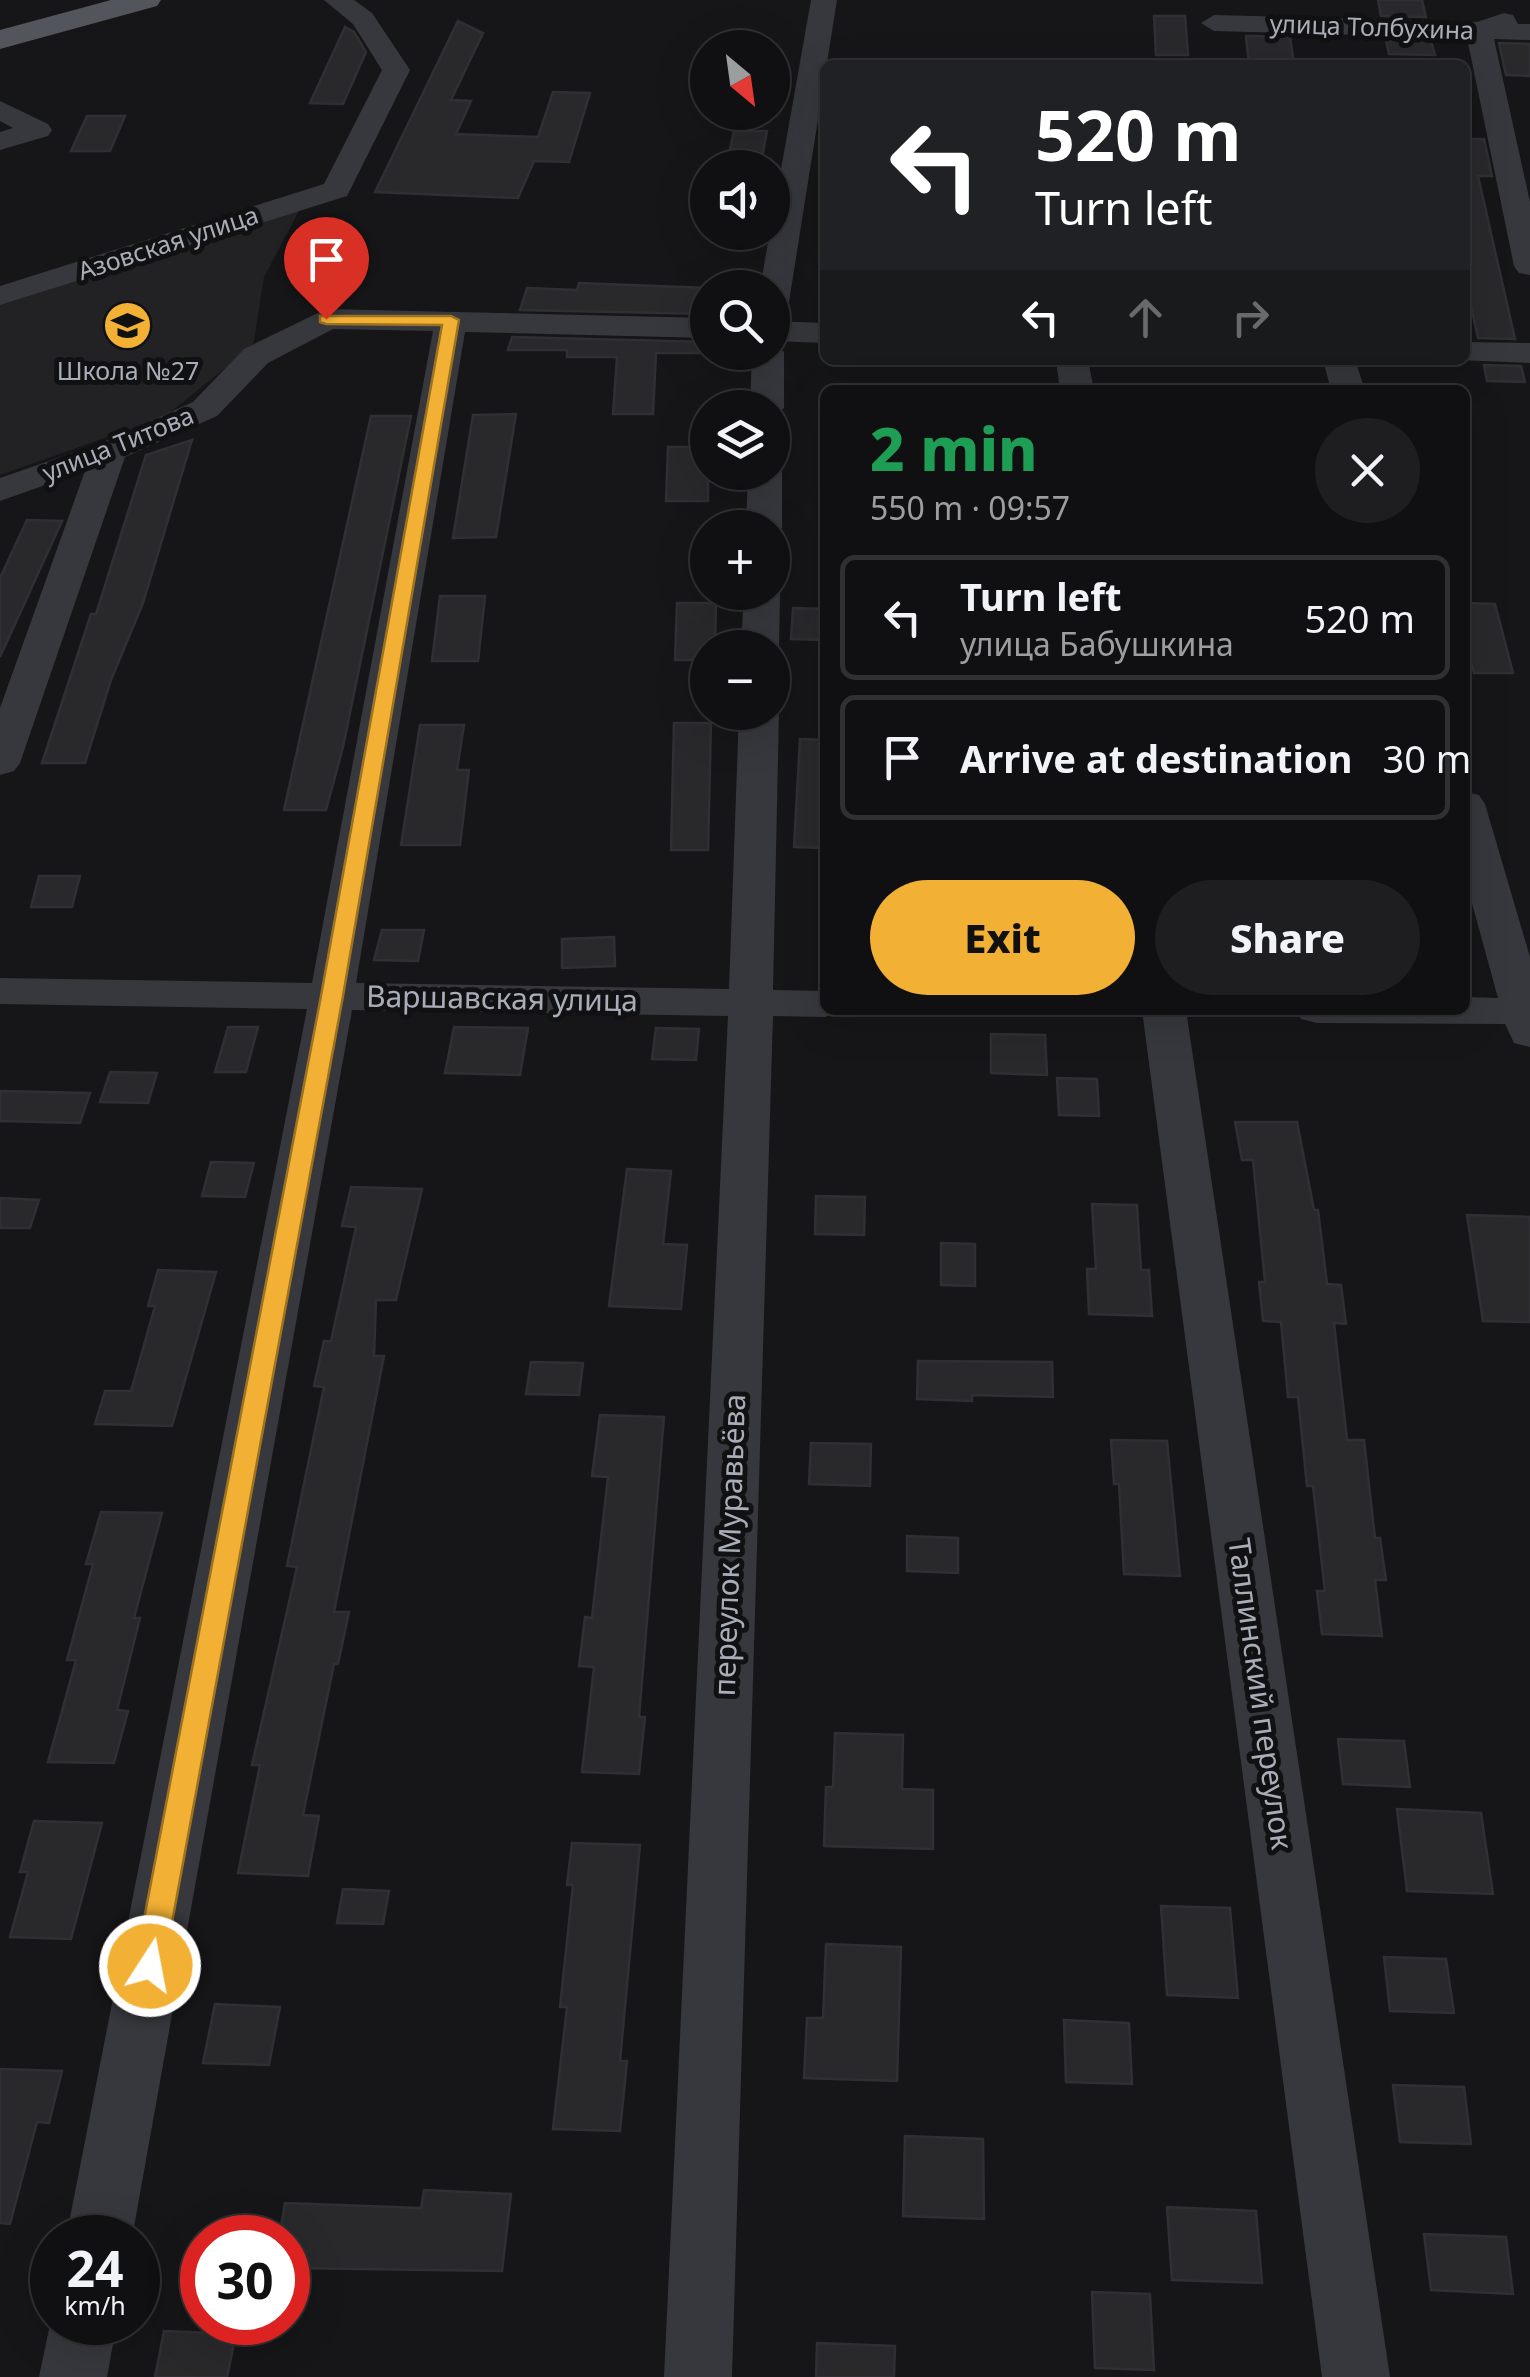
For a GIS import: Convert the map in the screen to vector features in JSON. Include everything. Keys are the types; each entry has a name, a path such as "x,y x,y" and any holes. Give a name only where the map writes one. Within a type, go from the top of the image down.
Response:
{"main road":[{"path":"0,40 146,0"}],"street":[{"name":"Азовская улица","path":"0,296 336,190 396,70 363,19 337,0"},
{"path":"778,270 824,0"},
{"path":"1500,4 1506,25 1468,30 1477,91 1530,266"},
{"path":"1212,11 1216,51"},
{"name":"улица Толбухина","path":"1212,11 1370,34 1530,32"},
{"path":"0,110 38,130 0,141"},
{"name":"улица Титова","path":"0,490 110,451 204,409 256,356 298,338 326,319 451,320"},
{"path":"103,2215 332,996 451,320 690,327"},
{"path":"790,331 820,332"},
{"path":"1470,352 1530,354"},
{"path":"2,752 110,451"},
{"name":"переулок Муравьёва","path":"698,2377 759,730"},
{"path":"1434,1015 1528,1019 1470,821"},
{"name":"Варшавская улица","path":"0,991 820,1004"},
{"name":"Таллинский переулок","path":"1165,1015 1356,2377"},
{"path":"72,2377 78,2345"}],"shaded area":[{"name":"Школа №27","path":"300,209 264,277 253,346 164,417 0,475 0,304"}],"building":[{"path":"1378,0 1422,0 1426,17 1381,16"},
{"path":"1154,16 1185,16 1188,55 1156,55"},
{"path":"458,21 483,33 451,100 471,101 456,134 538,137 553,92 590,93 569,162 534,161 518,198 375,192"},
{"path":"345,27 354,32 366,52 343,104 310,103"},
{"path":"1246,36 1290,37 1293,60 1248,60"},
{"path":"1386,40 1431,41 1435,55 1389,54"},
{"path":"1499,43 1530,44 1530,76 1506,75"},
{"path":"87,116 125,116 110,151 71,151"},
{"path":"734,131 767,131 763,150 730,150"},
{"path":"1470,139 1484,139 1492,176 1478,176 1515,339 1478,338 1470,301"},
{"path":"579,283 690,287 690,314 520,310 527,288 577,290"},
{"path":"512,337 690,342 690,353 656,353 653,414 613,414 617,357 567,357 567,350 508,350"},
{"path":"1484,365 1521,366 1525,382 1487,381"},
{"path":"516,414 496,537 453,538 473,415"},
{"path":"371,416 411,416 343,747 326,810 284,810"},
{"path":"192,440 143,603 111,680 85,763 42,763 91,614 96,614 146,455"},
{"path":"668,447 690,447 690,490 708,490 708,501 666,501"},
{"path":"27,520 62,521 0,657 0,578"},
{"path":"440,596 485,596 478,661 432,661"},
{"path":"677,603 690,603 690,610 716,610 715,630 690,630 690,660 675,660"},
{"path":"1470,603 1495,604 1513,673 1474,673 1470,658"},
{"path":"793,608 820,609 820,640 791,639"},
{"path":"674,723 690,723 690,730 711,730 708,850 671,850"},
{"path":"420,725 464,725 457,770 469,770 460,845 401,845"},
{"path":"800,739 820,740 820,848 794,847"},
{"path":"39,876 80,876 72,907 31,907"},
{"path":"382,930 424,930 418,961 374,960"},
{"path":"614,937 615,966 562,968 562,939"},
{"path":"228,1027 258,1027 246,1072 215,1072"},
{"path":"454,1027 528,1028 520,1075 445,1073"},
{"path":"656,1028 699,1029 696,1060 652,1059"},
{"path":"991,1034 1045,1035 1047,1075 991,1073"},
{"path":"110,1072 157,1073 148,1103 100,1102"},
{"path":"1057,1078 1097,1079 1099,1116 1059,1115"},
{"path":"0,1091 90,1093 80,1123 0,1121"},
{"path":"1235,1122 1297,1122 1314,1210 1318,1210 1327,1284 1341,1285 1346,1324 1334,1323 1347,1440 1364,1440 1375,1538 1380,1538 1386,1580 1375,1580 1382,1636 1322,1634 1317,1591 1325,1591 1313,1486 1307,1486 1298,1397 1288,1397 1281,1322 1263,1321 1259,1282 1265,1282 1253,1160 1242,1160"},
{"path":"211,1162 254,1163 245,1197 202,1196"},
{"path":"627,1169 671,1171 663,1244 687,1245 681,1309 609,1306"},
{"path":"351,1187 422,1189 396,1300 376,1300 374,1356 384,1356 334,1612 349,1612 338,1664 334,1664 303,1815 319,1816 308,1876 238,1873 260,1765 252,1765 297,1567 287,1566 324,1387 314,1386 324,1341 331,1341 356,1227 342,1226"},
{"path":"816,1196 865,1197 864,1235 815,1234"},
{"path":"0,1198 39,1200 30,1228 0,1228"},
{"path":"1092,1204 1137,1205 1141,1270 1149,1270 1152,1316 1089,1314 1087,1269 1096,1269"},
{"path":"1467,1215 1530,1217 1530,1322 1483,1321"},
{"path":"941,1243 975,1244 975,1286 941,1285"},
{"path":"158,1270 216,1272 172,1426 95,1424 105,1391 131,1391 155,1306 148,1306"},
{"path":"918,1361 1052,1362 1053,1397 972,1395 972,1401 917,1399"},
{"path":"531,1362 583,1363 579,1395 526,1394"},
{"path":"600,1415 664,1417 639,1717 645,1717 639,1774 582,1772 594,1667 579,1666 585,1617 592,1618 608,1477 592,1476"},
{"path":"1111,1440 1167,1441 1180,1576 1124,1574 1119,1484 1114,1484"},
{"path":"811,1443 871,1444 870,1486 809,1484"},
{"path":"101,1512 162,1513 134,1618 140,1618 117,1710 128,1711 114,1763 48,1762 76,1660 67,1660 93,1564 86,1564"},
{"path":"907,1536 958,1538 958,1573 907,1571"},
{"path":"835,1733 903,1735 902,1789 933,1790 933,1849 824,1846 826,1787 833,1787"},
{"path":"1338,1739 1404,1741 1410,1787 1343,1784"},
{"path":"1397,1809 1481,1813 1493,1894 1407,1891"},
{"path":"34,1821 102,1823 71,1939 10,1937 28,1872 20,1872"},
{"path":"572,1843 640,1845 620,2061 627,2061 620,2131 553,2129 567,2007 560,2007 573,1885 567,1885"},
{"path":"343,1889 389,1891 383,1924 337,1923"},
{"path":"1161,1906 1230,1908 1238,1998 1167,1995"},
{"path":"826,1944 901,1947 897,2081 804,2078 807,2018 823,2018"},
{"path":"1384,1957 1446,1959 1454,2013 1390,2011"},
{"path":"215,2004 280,2007 269,2065 203,2063"},
{"path":"1064,2020 1129,2023 1132,2084 1066,2082"},
{"path":"0,2069 62,2071 49,2123 37,2122 10,2224 0,2223"},
{"path":"1393,2085 1464,2087 1471,2144 1400,2142"},
{"path":"905,2136 983,2139 984,2219 903,2216"},
{"path":"424,2190 511,2194 502,2271 310,2268 310,2215 283,2215 285,2203 421,2208"},
{"path":"1167,2207 1256,2211 1262,2283 1172,2280"},
{"path":"1424,2234 1506,2237 1513,2294 1431,2290"},
{"path":"1092,2292 1150,2294 1154,2370 1095,2368"},
{"path":"164,2331 180,2332 180,2345 234,2345 227,2377 155,2377"},
{"path":"817,2343 895,2346 894,2377 816,2377"}],"place":[{"name":"Школа №27","path":"128,325"}],"route":[{"path":"150,1966 332,996 451,320 326,319"}]}
